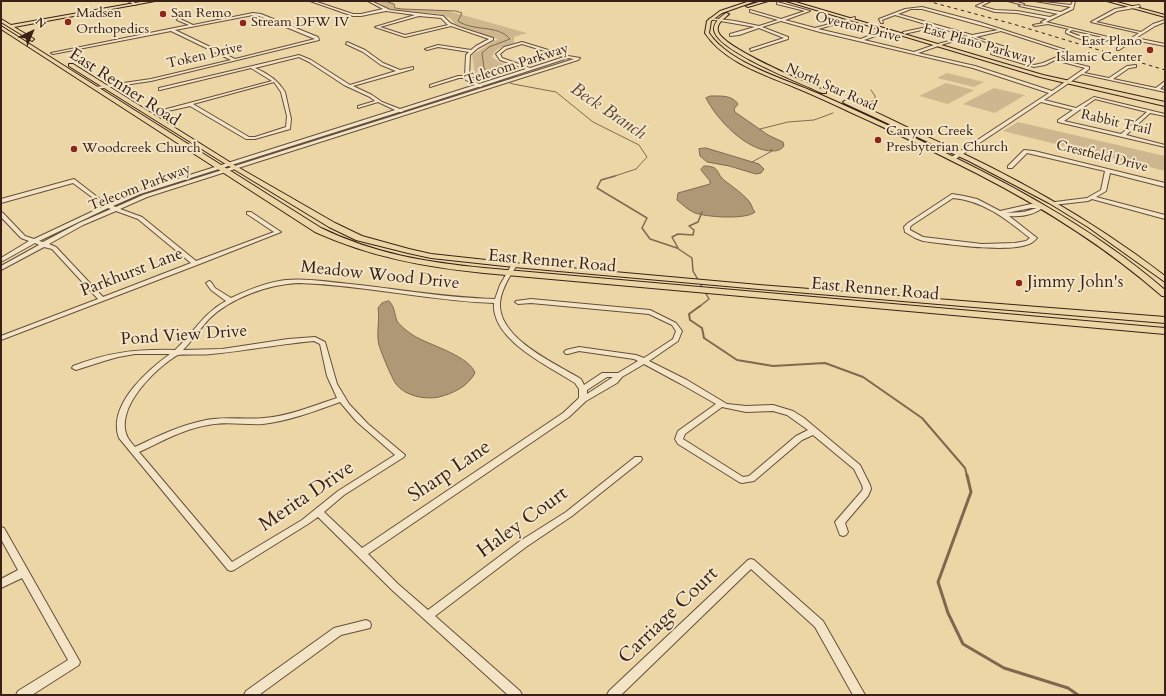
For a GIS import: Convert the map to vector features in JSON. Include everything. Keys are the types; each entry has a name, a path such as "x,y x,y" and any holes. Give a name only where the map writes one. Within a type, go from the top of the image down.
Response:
{"main road":[{"path":"1,27 143,1"},
{"path":"133,3 153,1"},
{"path":"711,19 729,8 754,1"},
{"path":"720,20 736,10 766,1"},
{"name":"East Plano Parkway","path":"788,1 904,33 1042,76 1165,100"},
{"name":"East Plano Parkway","path":"796,1 811,8"},
{"path":"1109,1 1165,15"},
{"path":"1118,1 1139,6 1165,15"},
{"path":"729,8 736,10"},
{"path":"3,21 20,22 76,14"},
{"path":"10,26 57,16"},
{"name":"North Star Road","path":"711,19 707,24 709,38 723,50 753,66 952,159 1042,206 1116,254 1150,280 1165,294"},
{"name":"East Plano Parkway","path":"852,19 939,44"},
{"name":"North Star Road","path":"720,20 717,23 716,30 719,38 738,52 960,154 1030,189 1132,253 1165,280"},
{"path":"3,21 38,43"},
{"name":"East Renner Road","path":"1,27 141,117 227,167 332,225 359,238 389,247 431,256 514,264 759,287 1165,320"},
{"name":"East Renner Road","path":"48,50 60,57"},
{"path":"45,55 53,53"},
{"name":"East Renner Road","path":"68,62 150,114 318,230 350,245 391,258 415,263 509,273 1165,331"},
{"path":"753,66 765,64"},
{"name":"East Plano Parkway","path":"1071,81 1165,104"},
{"path":"818,96 827,93"},
{"path":"141,117 150,114"},
{"path":"1042,206 1055,204"},
{"path":"1116,254 1132,253"},
{"path":"759,287 759,296"},
{"path":"991,306 994,315"}],"street":[{"path":"311,1 353,15 361,15 385,10"},
{"path":"369,1 385,10 393,12 442,17 451,25 492,39 471,51 468,55 469,78"},
{"path":"990,1 978,6 992,10 1049,18"},
{"path":"1009,1 1060,13"},
{"path":"1036,1 1072,6"},
{"path":"1046,24 1043,22 1072,6 1074,1"},
{"path":"1000,15 1027,2"},
{"path":"778,3 811,8"},
{"path":"1139,6 1116,10 1093,22 1142,33"},
{"path":"882,22 880,20 896,14 917,7 1067,51 1055,59 1034,66 992,53 1006,48 936,25 896,14"},
{"path":"731,35 758,28 811,8"},
{"name":"Overton Drive","path":"751,11 816,29 962,64 1053,93"},
{"path":"421,14 377,27 405,36 451,25"},
{"name":"Token Drive","path":"97,88 151,80 317,40 317,38 260,15 250,15 193,26"},
{"path":"178,19 193,26"},
{"path":"711,19 758,28 786,38 757,50 751,50"},
{"path":"816,29 852,19"},
{"path":"1118,49 1159,22 1165,21"},
{"path":"1035,25 1046,24 1071,29 1110,38 1101,43 1067,32 1071,29"},
{"path":"904,33 936,25"},
{"path":"53,53 193,26"},
{"path":"172,30 235,60"},
{"path":"915,53 939,44 971,36 1002,31"},
{"path":"862,40 877,34 877,32"},
{"path":"1134,39 1165,45"},
{"path":"536,72 504,61 498,56 502,50 522,42 568,57"},
{"path":"347,43 364,51 382,64 400,71"},
{"path":"427,49 438,46 471,51"},
{"path":"160,89 299,56 310,61 349,86 406,113"},
{"name":"Telecom Parkway","path":"1,260 34,241 107,206 145,191 227,167 406,113 488,85 515,76 568,57 577,57 578,59 536,72 515,76 500,84 488,85 479,85 399,110 227,167 145,196 43,244 1,268"},
{"path":"952,159 1088,69 1088,67 1055,59"},
{"path":"962,64 971,60"},
{"path":"1110,79 1128,67 1135,66"},
{"path":"190,104 215,120 250,138 288,128 289,111 284,100 283,93 275,81 251,67"},
{"path":"349,86 412,68"},
{"path":"1081,73 1165,91"},
{"path":"1013,80 1022,77"},
{"path":"469,78 479,85"},
{"path":"431,86 469,78 476,79 488,85"},
{"path":"150,114 275,81"},
{"path":"1157,89 1165,82"},
{"path":"1041,101 1076,110 1094,98 1165,115"},
{"path":"358,107 378,101"},
{"name":"Rabbit Trail","path":"1076,110 1060,121 1165,146"},
{"path":"1122,136 1150,111"},
{"name":"Crestfield Drive","path":"1010,167 1026,152 1034,152 1165,185"},
{"path":"1055,204 1091,197 1103,191 1108,170"},
{"path":"1,201 74,181 107,206 140,218 195,264"},
{"path":"1003,214 1034,238 1032,241 1026,244 989,246 922,239 907,231 906,228 952,196 969,198 986,204 1003,214 1010,215 1038,210 1042,206"},
{"path":"1091,197 1165,217"},
{"path":"1,214 23,237 54,248 102,299"},
{"name":"Parkhurst Lane","path":"1,338 278,232 249,214"},
{"path":"1152,221 1156,215"},
{"path":"514,264 499,295 499,316 511,336 578,381 583,389 583,399"},
{"name":"Meadow Wood Drive","path":"231,567 123,438 120,432 120,420 127,402 150,373 185,344 205,318 231,301 264,287 281,283 297,282 380,288 414,295 498,301"},
{"path":"209,283 213,289 231,301"},
{"path":"518,302 531,301 650,312 674,324 679,331 676,340 644,361 619,375 605,375 583,389"},
{"name":"Pond View Drive","path":"76,368 99,359 130,353 225,351 297,340 315,339 320,340 323,343 330,374 341,399"},
{"path":"568,352 579,349 636,357 684,382 721,404 738,408 767,407 784,410 796,416 857,468 866,485 867,489 865,494 840,522 844,532"},
{"name":"Sharp Lane","path":"361,554 566,415 583,399 614,381 619,375"},
{"path":"134,451 172,432 195,425 224,419 270,421 299,414 341,399"},
{"name":"Merita Drive","path":"231,567 305,522 319,512 340,493 401,455 359,419 341,399"},
{"path":"721,404 682,434 679,439 738,478 745,480 751,478 799,438 814,431"},
{"name":"Haley Court","path":"428,616 523,544 569,514 638,459"},
{"path":"319,512 361,554 514,694"},
{"path":"1,531 75,662 22,695"},
{"name":"Carriage Court","path":"613,695 751,563 819,624 859,695"},
{"path":"1,584 24,572"},
{"path":"256,694 338,631 366,625"}],"shaded area":[{"path":"377,1 385,1 394,4 395,8 402,9 445,10 527,33 514,37 514,43 498,49 492,57 499,62 519,69 483,81 475,74 472,55 498,39 455,24 450,18 440,14 395,10 387,8"},
{"path":"947,73 984,82 974,87 937,78"},
{"path":"946,83 974,90 948,104 919,96"},
{"path":"994,88 1025,95 995,113 963,104"},
{"path":"711,96 726,97 736,101 738,104 734,109 735,112 768,135 783,142 784,146 781,149 770,151 751,145 742,139 724,124 711,107 706,98"},
{"path":"1018,122 1165,156 1165,171 1003,131"},
{"path":"706,148 759,164 764,169 761,173 756,174 729,166 707,162 700,156 699,149"},
{"path":"704,166 713,167 717,170 725,181 749,201 755,212 750,215 735,217 708,216 692,212 677,200 678,193 710,184 710,181 701,170"},
{"path":"389,301 397,321 407,331 418,338 450,352 472,367 475,373 464,386 439,397 428,398 405,392 396,384 389,371 378,341 378,308 382,303"}],"waterway":[{"name":"Beck Branch","path":"385,1 394,4 395,8 402,9 456,11 462,13 458,21 464,24 499,31 505,34 510,39 489,47 482,53 484,68 492,76 513,84 556,92 593,122 639,145 647,157 636,169 615,176"},
{"path":"861,106 875,100 875,96 871,90"},
{"path":"760,129 788,122 814,120 833,113"},
{"path":"752,162 772,151 771,149"},
{"name":"Beck Branch","path":"615,176 601,180 597,188 647,218 642,228 650,239 677,248 692,258 693,271 709,299 699,307"},
{"path":"678,248 672,237 678,234 693,235 694,230 689,226 698,222 702,212"},
{"name":"Beck Branch","path":"700,306 689,314 690,320 702,328 704,338 737,360 773,366 825,363 863,377 922,418 965,468 967,476"},
{"name":"Beck Branch","path":"967,475 971,492 938,582 948,613 963,644 1004,668 1068,688 1078,695"}],"railway":[{"path":"927,1 1013,24 1165,70"}],"place":[{"name":"San Remo","path":"163,14"},
{"name":"Madsen Orthopedics","path":"68,22"},
{"name":"Stream DFW IV","path":"243,23"},
{"name":"East Plano Islamic Center","path":"1150,50"},
{"name":"Canyon Creek Presbyterian Church","path":"878,140"},
{"name":"Woodcreek Church","path":"74,149"},
{"name":"Jimmy John's","path":"1019,283"}]}
